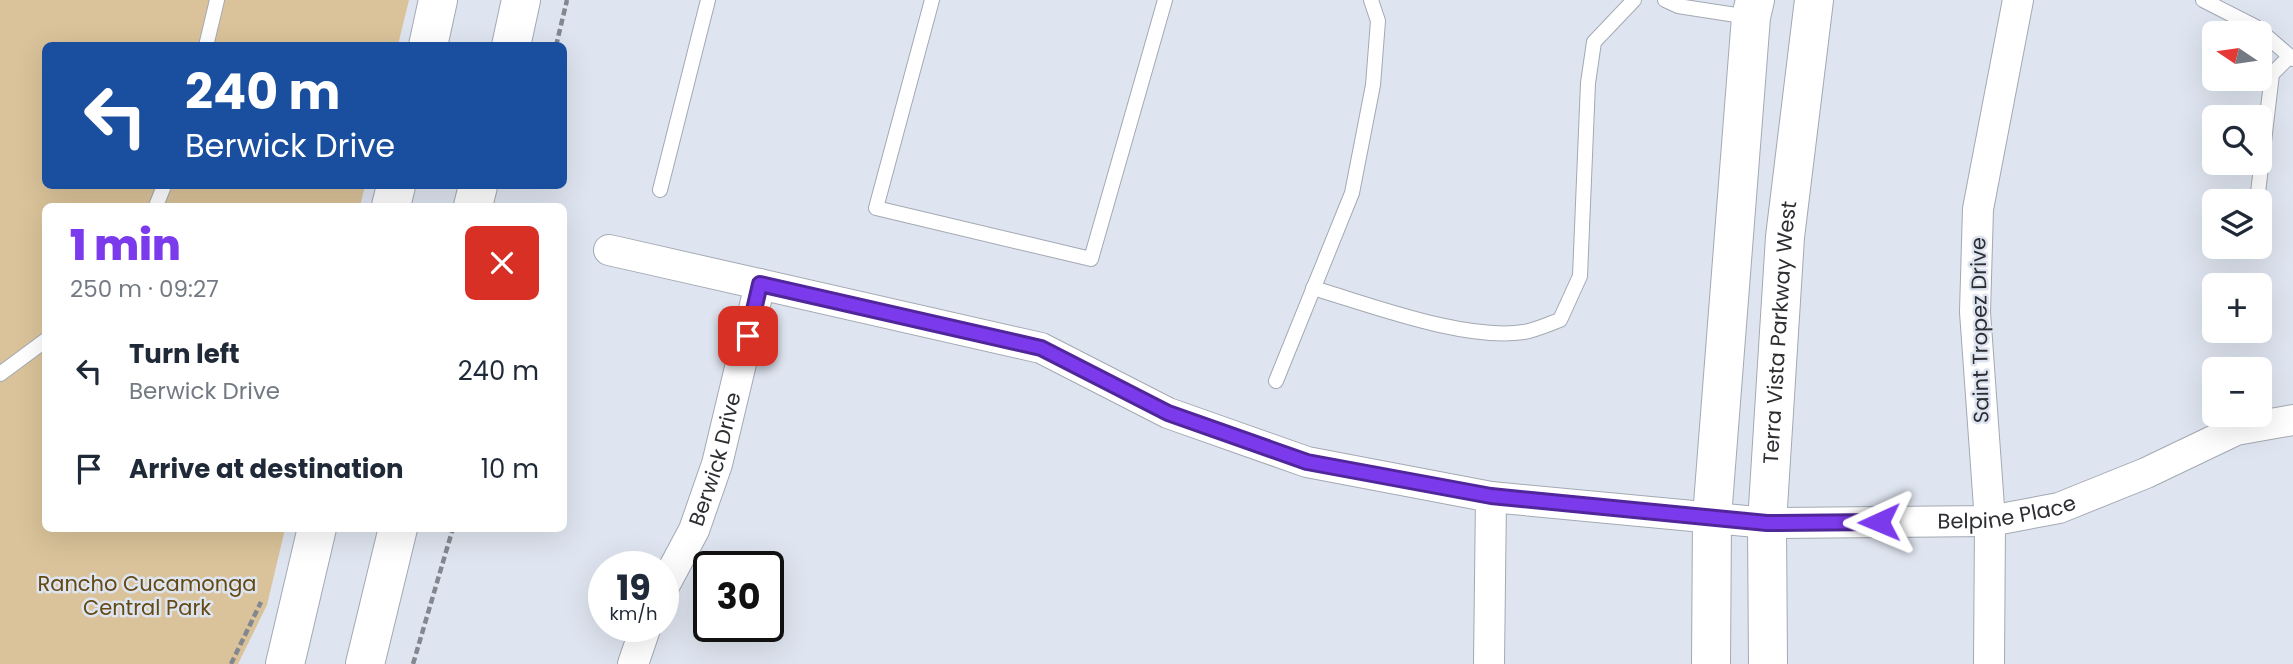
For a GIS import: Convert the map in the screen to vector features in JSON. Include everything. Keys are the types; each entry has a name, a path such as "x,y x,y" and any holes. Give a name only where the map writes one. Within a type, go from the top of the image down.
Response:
{"street":[{"path":"429,42 438,0"},
{"path":"512,42 521,0"},
{"name":"Terra Vista Parkway West","path":"1768,664 1767,523 1785,237 1814,0"},
{"name":"Saint Tropez Drive","path":"1989,664 1990,521 1975,312 1978,209 2018,0"},
{"path":"1711,664 1712,517 1753,9"},
{"name":"Belpine Place","path":"609,250 1041,348 1168,413 1307,462 1491,496 1767,523 1990,521 2059,508 2146,474 2236,430 2293,420"},
{"name":"Berwick Drive","path":"679,558 694,530 718,464 760,284"},
{"path":"1489,664 1491,496"},
{"path":"285,664 316,532"},
{"path":"365,664 397,532"},
{"path":"633,664 641,642"}],"lane":[{"path":"207,42 217,0"},
{"path":"660,190 708,0"},
{"path":"932,0 876,208 1091,259 1165,0"},
{"path":"1276,381 1352,193 1373,85 1378,21 1371,0"},
{"path":"1313,288 1411,318 1479,331 1524,332 1560,320 1580,276 1588,83 1594,43 1634,0"},
{"path":"1665,0 1678,6 1753,9"},
{"path":"2203,0 2256,27 2292,57 2272,74 2258,189"},
{"path":"0,374 42,343"}],"path":[{"path":"557,42 567,0"},
{"path":"413,664 452,532"},
{"path":"231,664 263,597"}],"green space":[{"name":"Rancho Cucamonga Central Park","path":"0,0 409,0 399,42 42,42 42,189 364,189 361,203 42,203 42,532 284,532 267,605 238,664 0,664"}],"route":[{"path":"748,336 760,284 1041,348 1168,413 1307,462 1491,496 1767,523 1879,522"}]}
